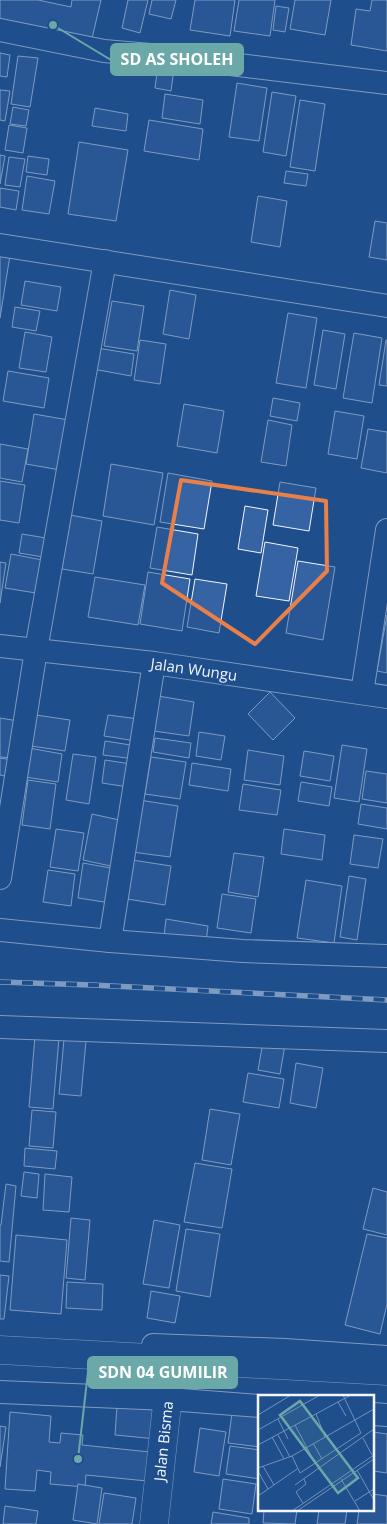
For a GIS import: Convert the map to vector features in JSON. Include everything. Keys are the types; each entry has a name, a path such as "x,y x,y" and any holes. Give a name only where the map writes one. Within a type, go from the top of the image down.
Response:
{"main road":[{"path":"0,1350 170,1379 387,1371"},
{"path":"0,1368 170,1379 387,1389"},
{"name":"Jalan Bisma","path":"154,1524 170,1379"}],"street":[{"path":"0,30 104,51 173,57 387,83"},
{"path":"0,245 387,306"},
{"path":"0,878 36,650 105,261"},
{"path":"362,693 387,530"},
{"name":"Jalan Wungu","path":"0,646 154,663 387,697"},
{"path":"110,941 154,663"},
{"path":"0,930 243,951 387,956"},
{"path":"0,1027 387,1041"},
{"path":"0,1337 285,1350 387,1357"},
{"path":"0,1392 170,1379 258,1405"},
{"path":"374,1414 387,1415"}],"highlighted area":[{"path":"181,480 326,501 327,571 255,644 162,583"}],"building":[{"path":"0,0 38,0 71,7 72,0 101,0 90,47 0,20"},
{"path":"128,0 148,0 140,33 122,28"},
{"path":"152,0 176,0 171,19 149,14"},
{"path":"195,0 235,0 230,36 190,30"},
{"path":"239,0 275,0 270,36 234,31"},
{"path":"295,0 331,0 325,35 290,29"},
{"path":"372,0 387,0 387,51 351,45 356,9 370,11"},
{"path":"276,6 289,8 285,32 273,30"},
{"path":"0,53 10,55 7,77 0,76"},
{"path":"18,56 38,58 30,107 11,104"},
{"path":"159,58 175,61 171,91 155,88"},
{"path":"237,83 267,88 259,141 229,137"},
{"path":"0,90 10,91 5,121 0,120"},
{"path":"272,92 296,96 286,156 263,152"},
{"path":"165,94 203,100 200,124 162,118"},
{"path":"300,100 325,104 315,171 290,167"},
{"path":"13,107 29,110 26,126 10,124"},
{"path":"95,108 128,114 126,131 92,126"},
{"path":"149,120 203,129 199,160 144,151"},
{"path":"9,125 27,128 23,153 5,150"},
{"path":"79,142 128,150 116,221 68,214"},
{"path":"0,155 5,156 0,184"},
{"path":"28,156 49,159 47,175 26,172"},
{"path":"9,157 25,159 20,187 5,185"},
{"path":"286,171 308,174 306,186 284,183"},
{"path":"27,176 55,181 49,214 22,210"},
{"path":"0,188 19,191 16,210 0,207"},
{"path":"258,196 287,201 280,247 251,242"},
{"path":"375,221 387,223 387,260 369,257"},
{"path":"0,254 10,255 0,318"},
{"path":"25,281 61,287 57,311 21,305"},
{"path":"170,290 196,295 189,339 163,334"},
{"path":"112,301 144,306 137,351 104,346"},
{"path":"15,307 40,311 36,331 12,327"},
{"path":"288,313 317,318 306,388 276,383"},
{"path":"323,330 345,334 336,389 314,385"},
{"path":"25,332 52,337 46,372 19,368"},
{"path":"354,333 382,338 372,403 343,398"},
{"path":"140,340 166,344 160,384 134,380"},
{"path":"387,340 387,386 379,385"},
{"path":"97,348 134,354 131,376 93,369"},
{"path":"8,371 49,378 44,408 3,401"},
{"path":"273,398 300,403 297,421 270,416"},
{"path":"184,404 224,411 217,453 177,446"},
{"path":"335,411 364,416 357,459 328,454"},
{"path":"34,414 74,421 66,471 26,464"},
{"path":"268,420 292,425 286,466 261,462"},
{"path":"368,429 387,432 387,473 361,468"},
{"path":"0,444 28,449 22,482 0,478"},
{"path":"111,464 163,473 154,525 103,516"},
{"path":"168,473 212,481 204,529 160,522"},
{"path":"0,481 25,485 19,523 0,520"},
{"path":"280,482 316,488 309,531 273,525"},
{"path":"245,506 268,510 261,553 238,549"},
{"path":"70,515 102,521 93,574 62,569"},
{"path":"157,527 198,534 192,575 150,568"},
{"path":"22,534 46,538 43,557 19,553"},
{"path":"265,542 298,548 289,601 256,596"},
{"path":"11,554 48,561 42,594 5,588"},
{"path":"298,561 335,567 323,640 286,633"},
{"path":"0,562 6,563 0,603"},
{"path":"148,572 190,579 182,631 140,624"},
{"path":"95,577 145,585 138,625 88,617"},
{"path":"195,579 227,584 219,633 187,627"},
{"path":"387,615 387,673 377,671"},
{"path":"270,692 295,718 273,740 248,714"},
{"path":"158,696 194,702 189,736 154,731"},
{"path":"36,715 70,720 65,751 31,746"},
{"path":"108,715 139,719 136,741 104,736"},
{"path":"0,718 18,721 13,758 0,757"},
{"path":"199,732 225,736 221,760 196,756"},
{"path":"155,738 191,743 189,758 153,752"},
{"path":"105,741 137,746 135,759 103,755"},
{"path":"342,745 367,749 359,802 334,798"},
{"path":"29,748 62,754 58,782 25,777"},
{"path":"248,750 284,756 280,785 244,780"},
{"path":"304,751 334,756 330,781 300,776"},
{"path":"73,754 96,757 89,804 66,800"},
{"path":"151,757 186,762 180,799 145,794"},
{"path":"0,758 12,760 9,777 0,775"},
{"path":"105,760 131,764 128,787 102,783"},
{"path":"192,763 231,769 228,791 189,785"},
{"path":"366,771 387,774 387,803 362,799"},
{"path":"28,780 56,784 50,829 22,825"},
{"path":"301,782 332,787 329,806 298,801"},
{"path":"243,784 281,790 277,815 239,810"},
{"path":"139,800 178,806 170,857 132,852"},
{"path":"361,804 387,808 387,829 358,824"},
{"path":"92,814 124,821 115,867 83,860"},
{"path":"56,829 84,833 78,871 50,867"},
{"path":"284,829 325,835 322,860 281,854"},
{"path":"354,835 383,839 378,868 350,864"},
{"path":"234,853 264,857 258,897 228,892"},
{"path":"132,860 171,866 165,905 127,899"},
{"path":"83,863 116,869 111,903 78,898"},
{"path":"48,870 75,874 71,906 43,902"},
{"path":"349,876 366,879 357,940 340,937"},
{"path":"306,880 342,886 334,943 297,938"},
{"path":"222,894 256,899 251,933 217,928"},
{"path":"166,919 208,926 206,942 164,936"},
{"path":"35,1036 59,1038 53,1109 29,1107"},
{"path":"64,1039 86,1041 81,1096 59,1094"},
{"path":"263,1042 285,1045 280,1074 258,1070"},
{"path":"296,1063 323,1068 316,1108 290,1103"},
{"path":"248,1073 284,1079 279,1108 243,1102"},
{"path":"210,1109 240,1114 231,1165 202,1160"},
{"path":"32,1110 56,1112 53,1148 29,1146"},
{"path":"25,1148 57,1151 55,1169 24,1166"},
{"path":"195,1163 232,1169 222,1228 184,1222"},
{"path":"24,1172 39,1174 37,1198 21,1196"},
{"path":"45,1174 72,1177 69,1212 43,1210"},
{"path":"6,1184 16,1186 9,1262 0,1261 0,1225"},
{"path":"373,1188 387,1192 387,1235 363,1229"},
{"path":"71,1218 90,1220 85,1280 66,1278"},
{"path":"154,1220 180,1225 169,1288 143,1284"},
{"path":"186,1229 220,1234 210,1297 176,1291"},
{"path":"367,1234 387,1238 387,1304 380,1334 345,1325"},
{"path":"16,1235 67,1240 61,1314 10,1310"},
{"path":"0,1275 9,1276 4,1319 0,1319"},
{"path":"67,1282 103,1284 102,1310 66,1308"},
{"path":"151,1291 180,1296 175,1323 147,1318"},
{"path":"117,1406 159,1410 157,1439 115,1435"},
{"path":"10,1412 51,1416 49,1442 60,1443 61,1433 83,1435 82,1445 150,1452 147,1481 86,1475 85,1487 50,1484 51,1472 37,1470 35,1491 5,1489"},
{"path":"232,1413 258,1417 258,1447 228,1443"},
{"path":"0,1426 6,1427 0,1467"},
{"path":"200,1428 226,1432 219,1476 194,1472"},
{"path":"374,1432 387,1434 387,1473 374,1471"},
{"path":"230,1446 258,1450 258,1479 226,1474"},
{"path":"223,1479 256,1484 252,1514 219,1509"},
{"path":"78,1484 102,1488 97,1524 73,1520"},
{"path":"104,1493 136,1498 132,1524 99,1524"},
{"path":"374,1494 387,1496 387,1524 357,1524 359,1512 374,1512"},
{"path":"5,1506 38,1511 36,1524 3,1524"},
{"path":"213,1512 249,1518 249,1524 211,1524"},
{"path":"264,1512 297,1512 295,1524 263,1523"},
{"path":"319,1512 347,1512 345,1524 317,1524"}],"railway":[{"path":"0,982 387,1000"}],"place":[{"name":"SD AS SHOLEH","path":"53,25"},
{"name":"SDN 04 GUMILIR","path":"78,1459"}]}
